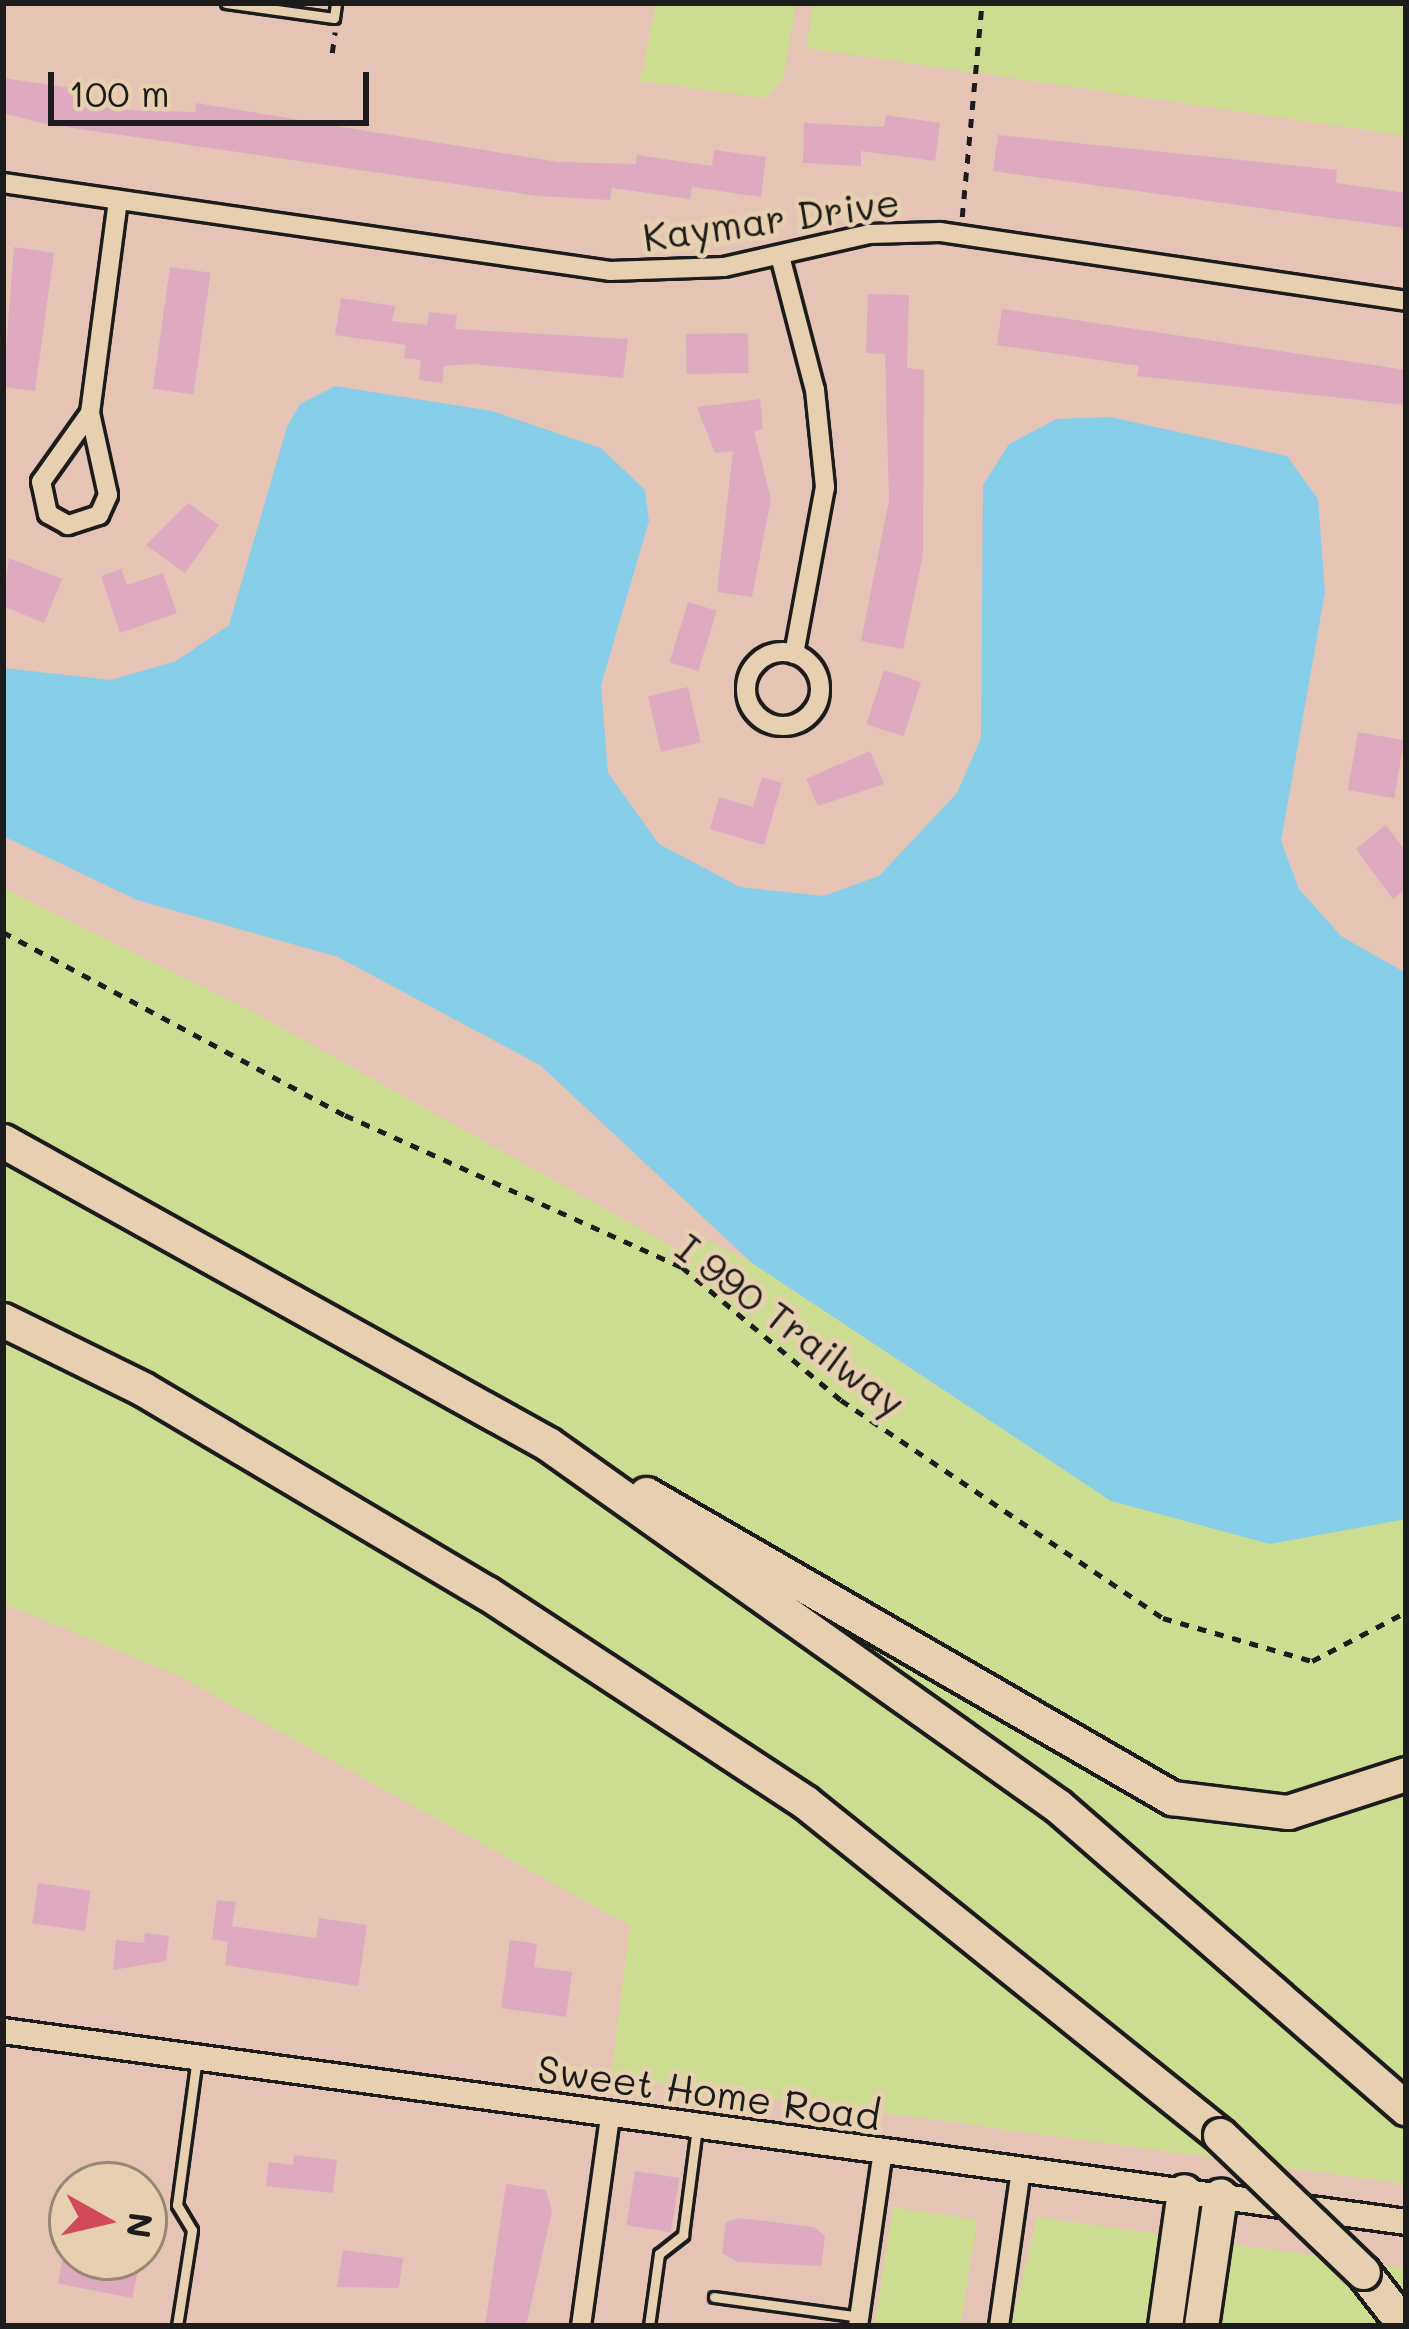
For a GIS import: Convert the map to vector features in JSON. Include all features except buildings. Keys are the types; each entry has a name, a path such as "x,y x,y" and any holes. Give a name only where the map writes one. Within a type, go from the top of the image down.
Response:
{"highway":[{"path":"3,1141 548,1444 721,1532 990,1702 1172,1798 1288,1812 1406,1774"},
{"path":"3,1320 143,1389 487,1593 805,1802 1220,2135 1406,2312"},
{"path":"548,1444 1058,1806 1406,2108"},
{"path":"1165,2326 1184,2191"},
{"path":"1201,2326 1220,2195"},
{"path":"1364,2272 1405,2326"}],"main road":[{"name":"Sweet Home Road","path":"3,2031 1406,2222"}],"street":[{"name":"Kaymar Drive","path":"3,183 610,271 780,256 868,233 959,235 1406,301"},
{"path":"90,413 41,482 43,505 68,525 99,515 108,494 90,413 118,200"},
{"path":"780,256 815,389 825,487 794,654"},
{"path":"794,654 817,674 819,699 793,725 767,723 749,705 747,680 760,659 794,654"},
{"path":"580,2326 610,2116"},
{"path":"859,2322 883,2151"},
{"path":"1000,2326 1021,2169"}],"lane":[{"path":"226,3 334,18 336,3"},
{"path":"177,2326 192,2230 177,2205 197,2058"},
{"path":"649,2326 659,2254 683,2235 698,2127"},
{"path":"714,2297 859,2322"}],"path":[{"path":"959,235 982,3"},
{"name":"I 990 Trailway","path":"3,932 345,1115 682,1267 841,1400 1163,1618 1312,1661 1406,1612"}],"green space":[{"path":"656,3 796,3 783,79 766,98 640,81"},
{"path":"813,3 1406,3 1406,136 807,48"},
{"path":"3,888 248,1009 675,1248 707,1240 752,1263 1111,1501 1406,1519 1406,2184 611,2076 630,1926 179,1676 3,1603"},
{"path":"893,2207 977,2220 960,2326 874,2326"},
{"path":"1037,2217 1406,2268 1406,2326 1011,2326"}],"water":[{"path":"335,386 492,411 601,448 645,490 649,521 601,685 608,773 659,844 740,887 823,896 879,876 957,793 981,738 983,485 1009,444 1057,419 1110,417 1287,456 1318,499 1325,592 1281,841 1299,889 1341,936 1406,973 1406,1519 1270,1544 1111,1501 752,1263 540,1065 338,957 137,900 3,836 3,668 111,680 176,661 229,625 287,427 300,404"}]}
